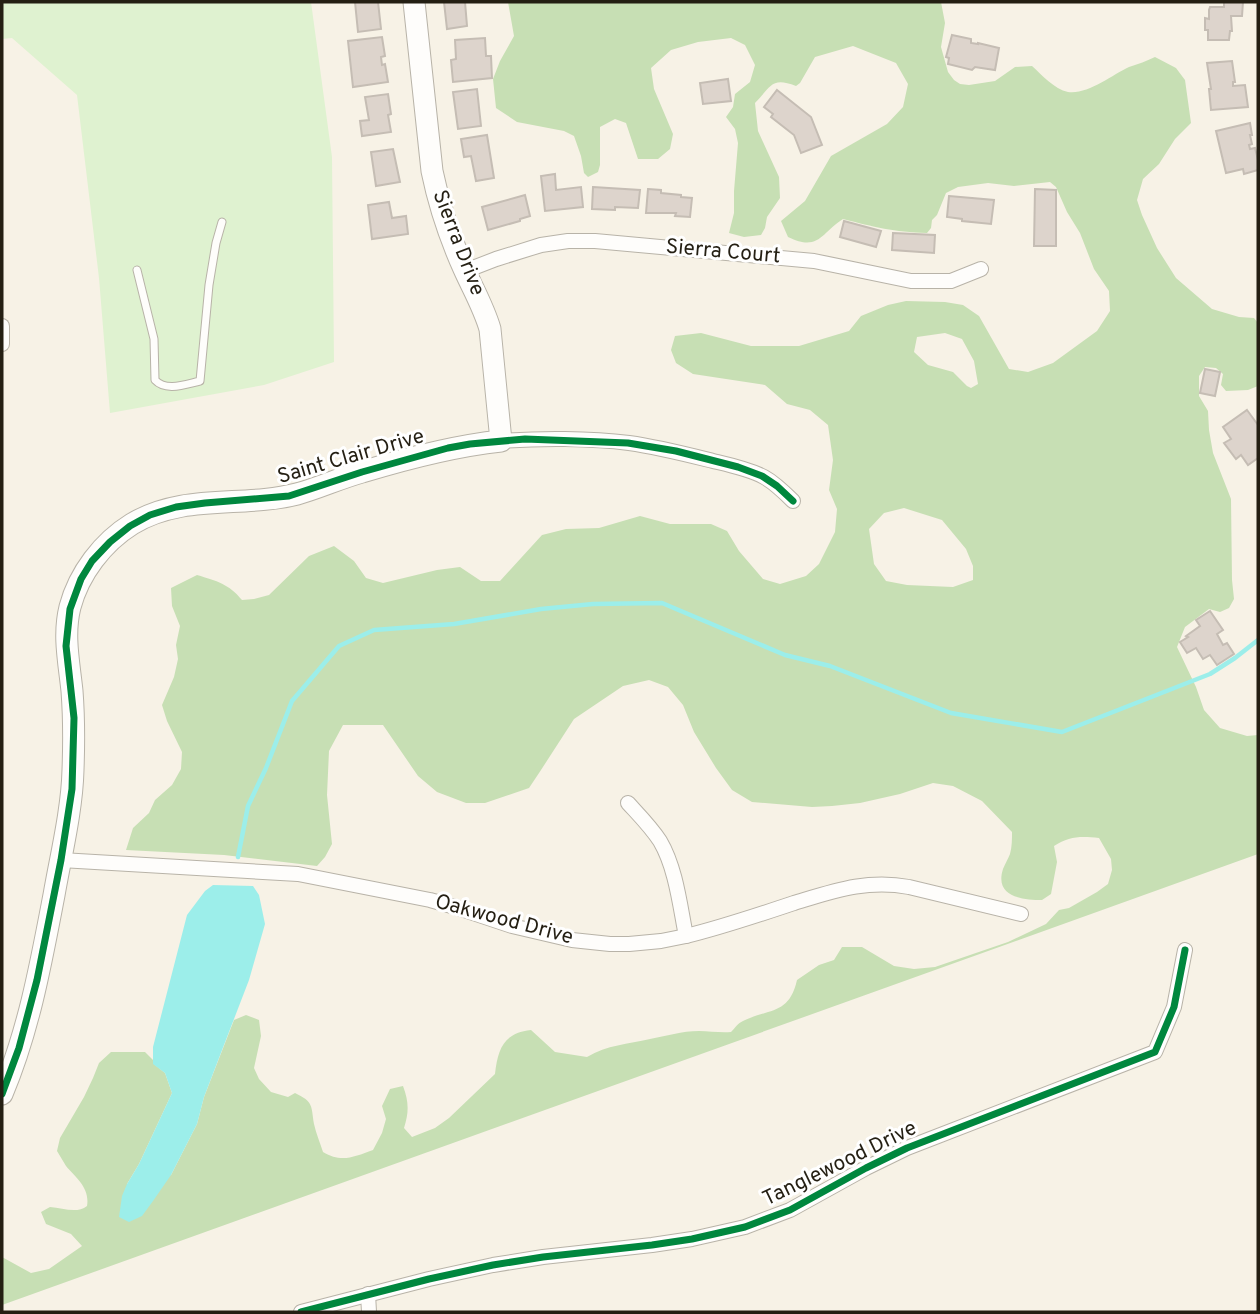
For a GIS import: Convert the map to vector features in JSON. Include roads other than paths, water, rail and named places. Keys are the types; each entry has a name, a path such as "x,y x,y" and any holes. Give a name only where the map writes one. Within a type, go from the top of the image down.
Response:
{"street":[{"name":"Sierra Drive","path":"414,2 432,171 445,219 490,329 501,441"},
{"name":"Sierra Court","path":"465,271 528,248 568,241 785,257 911,281 951,281 981,269"},
{"path":"2,326 2,344"},
{"name":"Saint Clair Drive","path":"2,1094 19,1048 37,980 61,860 74,772 74,718 66,646 70,609 81,579 92,561 130,526 176,507 289,496 448,448 525,439 628,443 676,451 762,476 793,501"},
{"path":"628,803 654,832 666,852 686,936"},
{"name":"Oakwood Drive","path":"61,860 308,876 430,900 512,926 572,940 629,944 686,936 835,890 876,883 909,887 1021,914"},
{"name":"Tanglewood Drive","path":"301,1312 454,1274 530,1259 692,1239 774,1218 907,1148 1156,1052 1174,1007 1185,950"},
{"path":"368,1294 369,1312"}],"lane":[{"path":"137,270 154,340 155,380 165,387 200,381 209,285 222,222"}],"water":[{"path":"213,885 253,886 259,895 265,924 249,980 204,1097 197,1124 171,1175 153,1201 142,1216 129,1222 119,1217 122,1196 172,1093 165,1073 153,1064 153,1047 187,915 205,891"}],"waterway":[{"path":"238,857 248,806 292,701 339,646 374,630 454,624 541,609 593,604 662,603 785,655 830,666 951,713 1062,732 1210,674 1258,640"}]}
